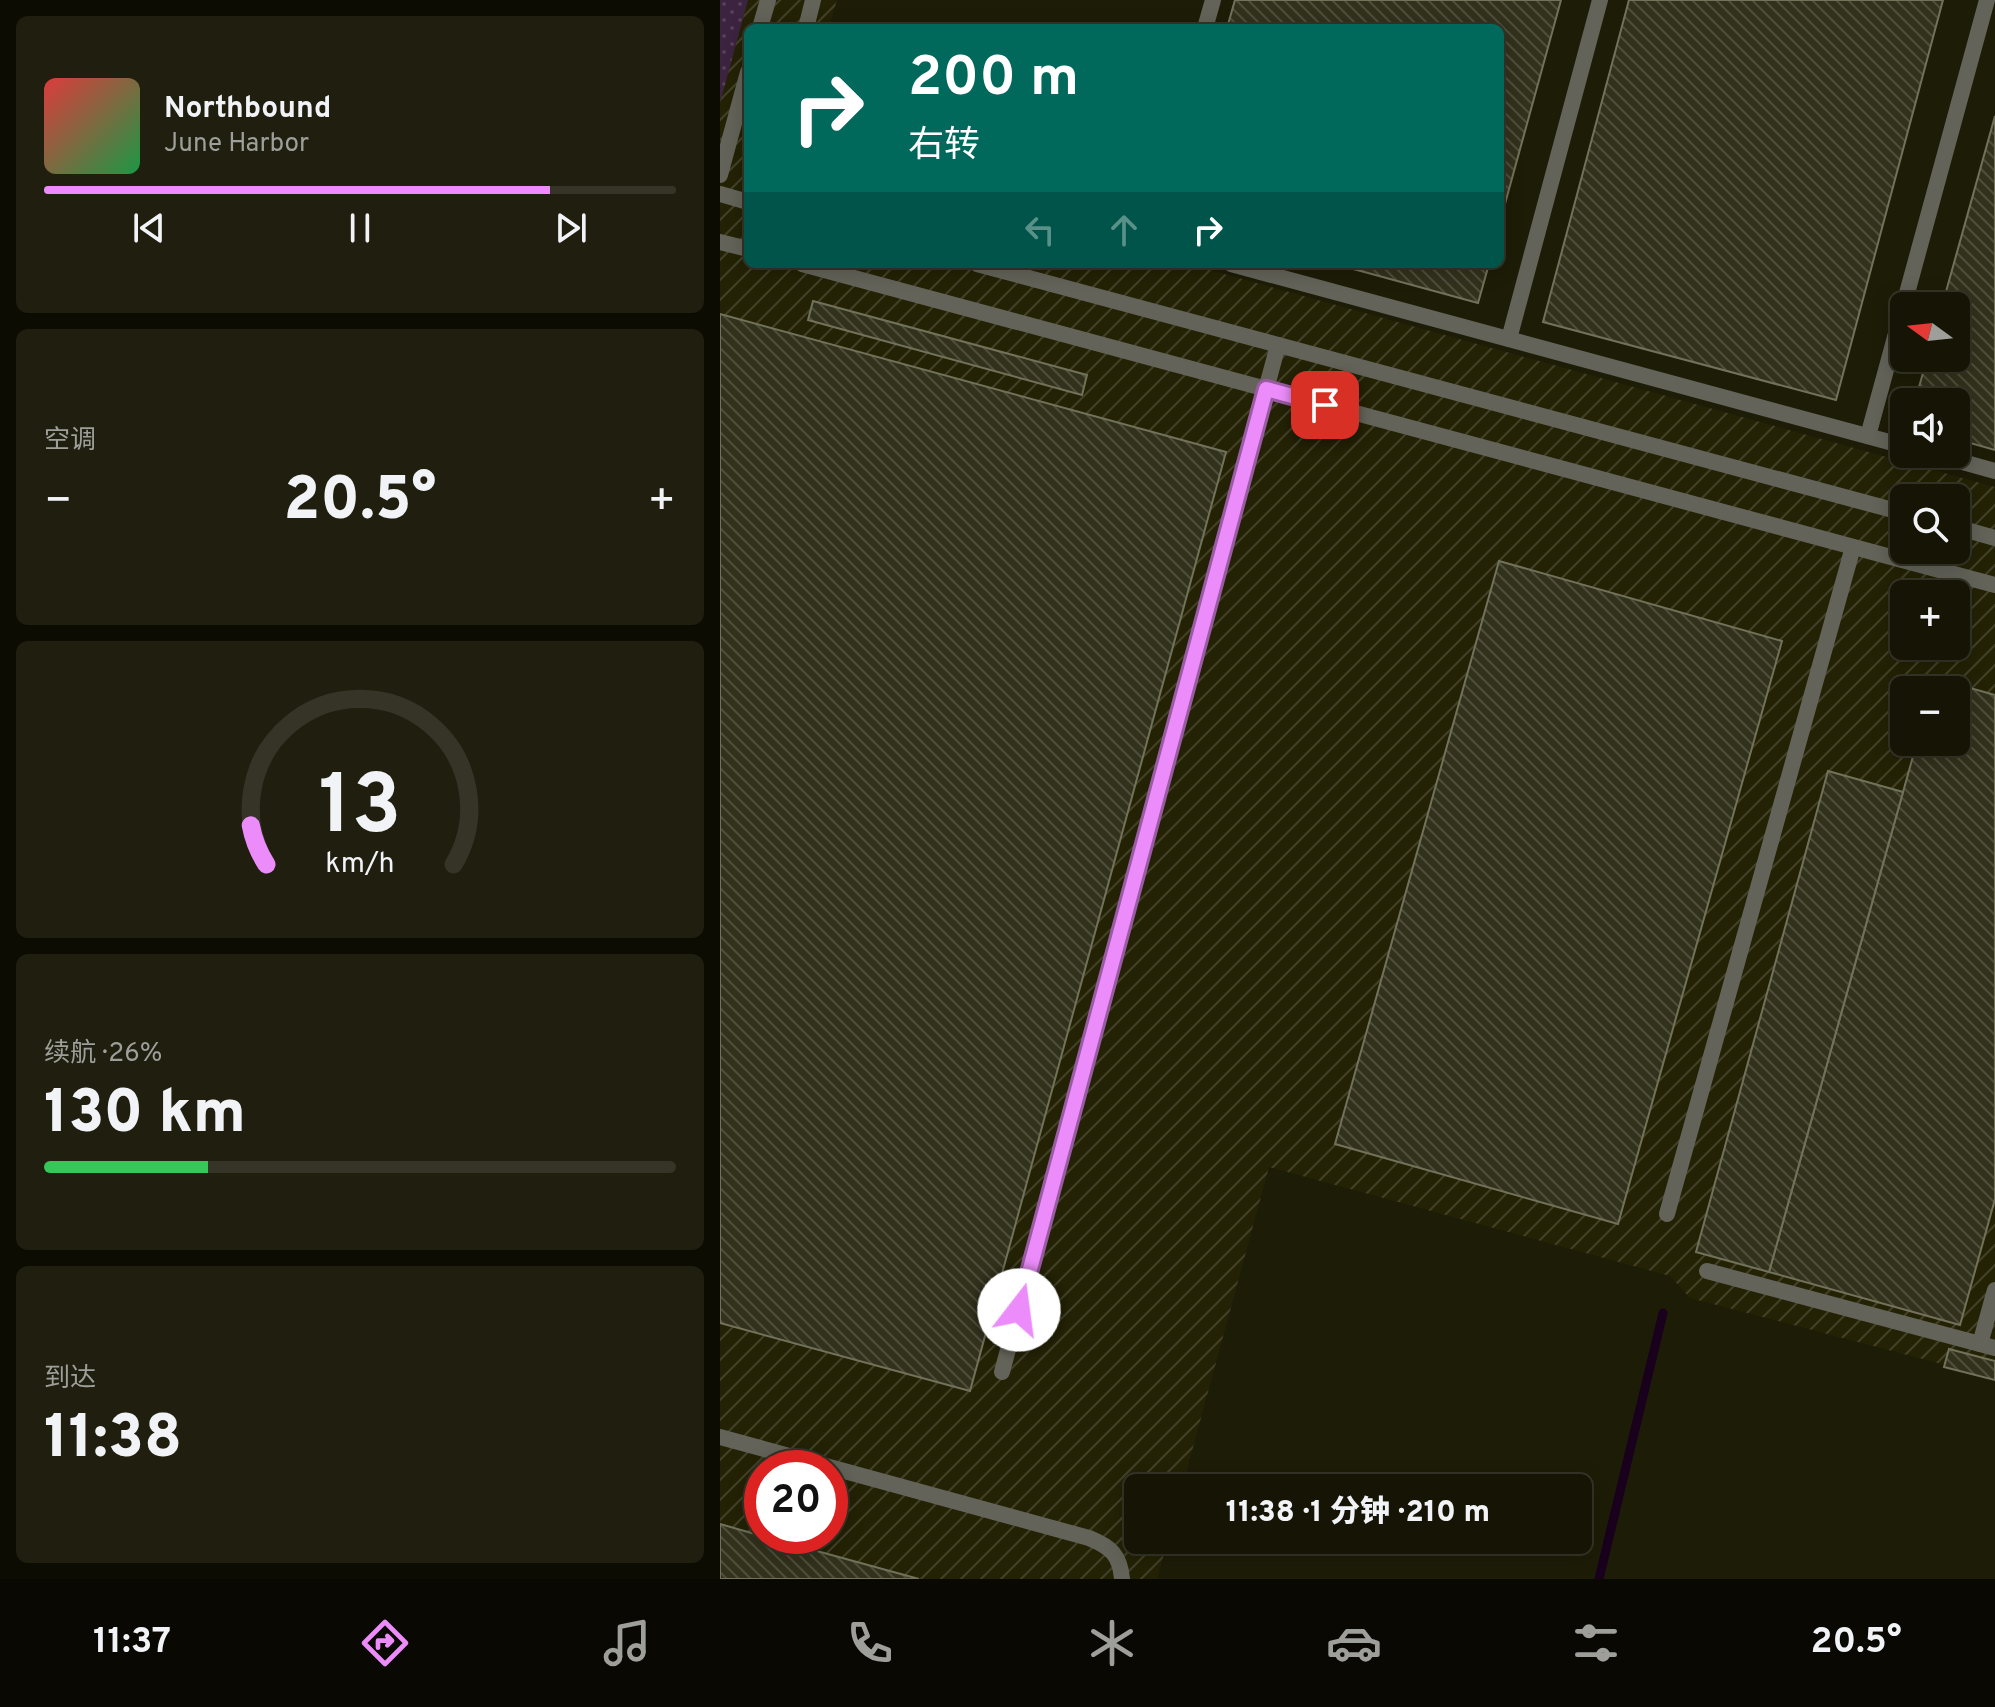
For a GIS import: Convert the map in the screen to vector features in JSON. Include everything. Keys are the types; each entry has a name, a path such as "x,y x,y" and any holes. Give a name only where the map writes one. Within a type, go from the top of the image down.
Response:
{"lane":[{"path":"761,24 768,0"},
{"path":"807,24 813,0"},
{"path":"1206,24 1213,0"},
{"path":"1509,339 1600,0"},
{"path":"1868,436 1987,0"},
{"path":"720,175 744,87"},
{"path":"720,194 744,201"},
{"path":"720,242 744,245"},
{"path":"817,268 1995,585"},
{"path":"992,268 1890,509"},
{"path":"1246,268 1890,442"},
{"path":"1002,1372 1278,345"},
{"path":"1970,464 1995,471"},
{"path":"1970,531 1995,538"},
{"path":"1667,1214 1853,547"},
{"path":"1707,1271 1988,1346 1995,1290"},
{"path":"720,1437 1089,1538 1108,1546 1120,1560 1122,1579"}],"shaded area":[{"path":"720,0 837,0 830,24 744,24 744,268 1202,268 1890,458 1890,468 1926,468 1995,487 1995,1378 1690,1298 1670,1276 1269,1167 1186,1474 1124,1474 1124,1554 1164,1554 1157,1579 720,1579"},
{"path":"720,0 748,0 720,103"}],"building":[{"path":"1235,0 1561,0 1504,207 1504,24 1228,24"},
{"path":"1629,0 1943,0 1836,400 1543,322"},
{"path":"1995,116 1995,450 1970,443 1970,388 1919,388 1923,372 1970,372 1970,292 1946,292"},
{"path":"1350,268 1488,268 1478,303"},
{"path":"813,301 1087,375 1082,395 808,320"},
{"path":"720,314 1226,452 970,1391 720,1323"},
{"path":"1499,561 1782,641 1618,1224 1335,1144"},
{"path":"1970,688 1995,695 1995,1199 1960,1325 1769,1272 1913,756 1970,756"},
{"path":"1828,771 1903,792 1769,1272 1696,1252"},
{"path":"1949,1349 1995,1361 1995,1380 1944,1367"},
{"path":"720,1524 744,1531 744,1554 828,1554 919,1579 720,1579"}],"waterway":[{"path":"1599,1579 1663,1313"}],"route":[{"path":"1019,1310 1266,389 1325,405"}]}
